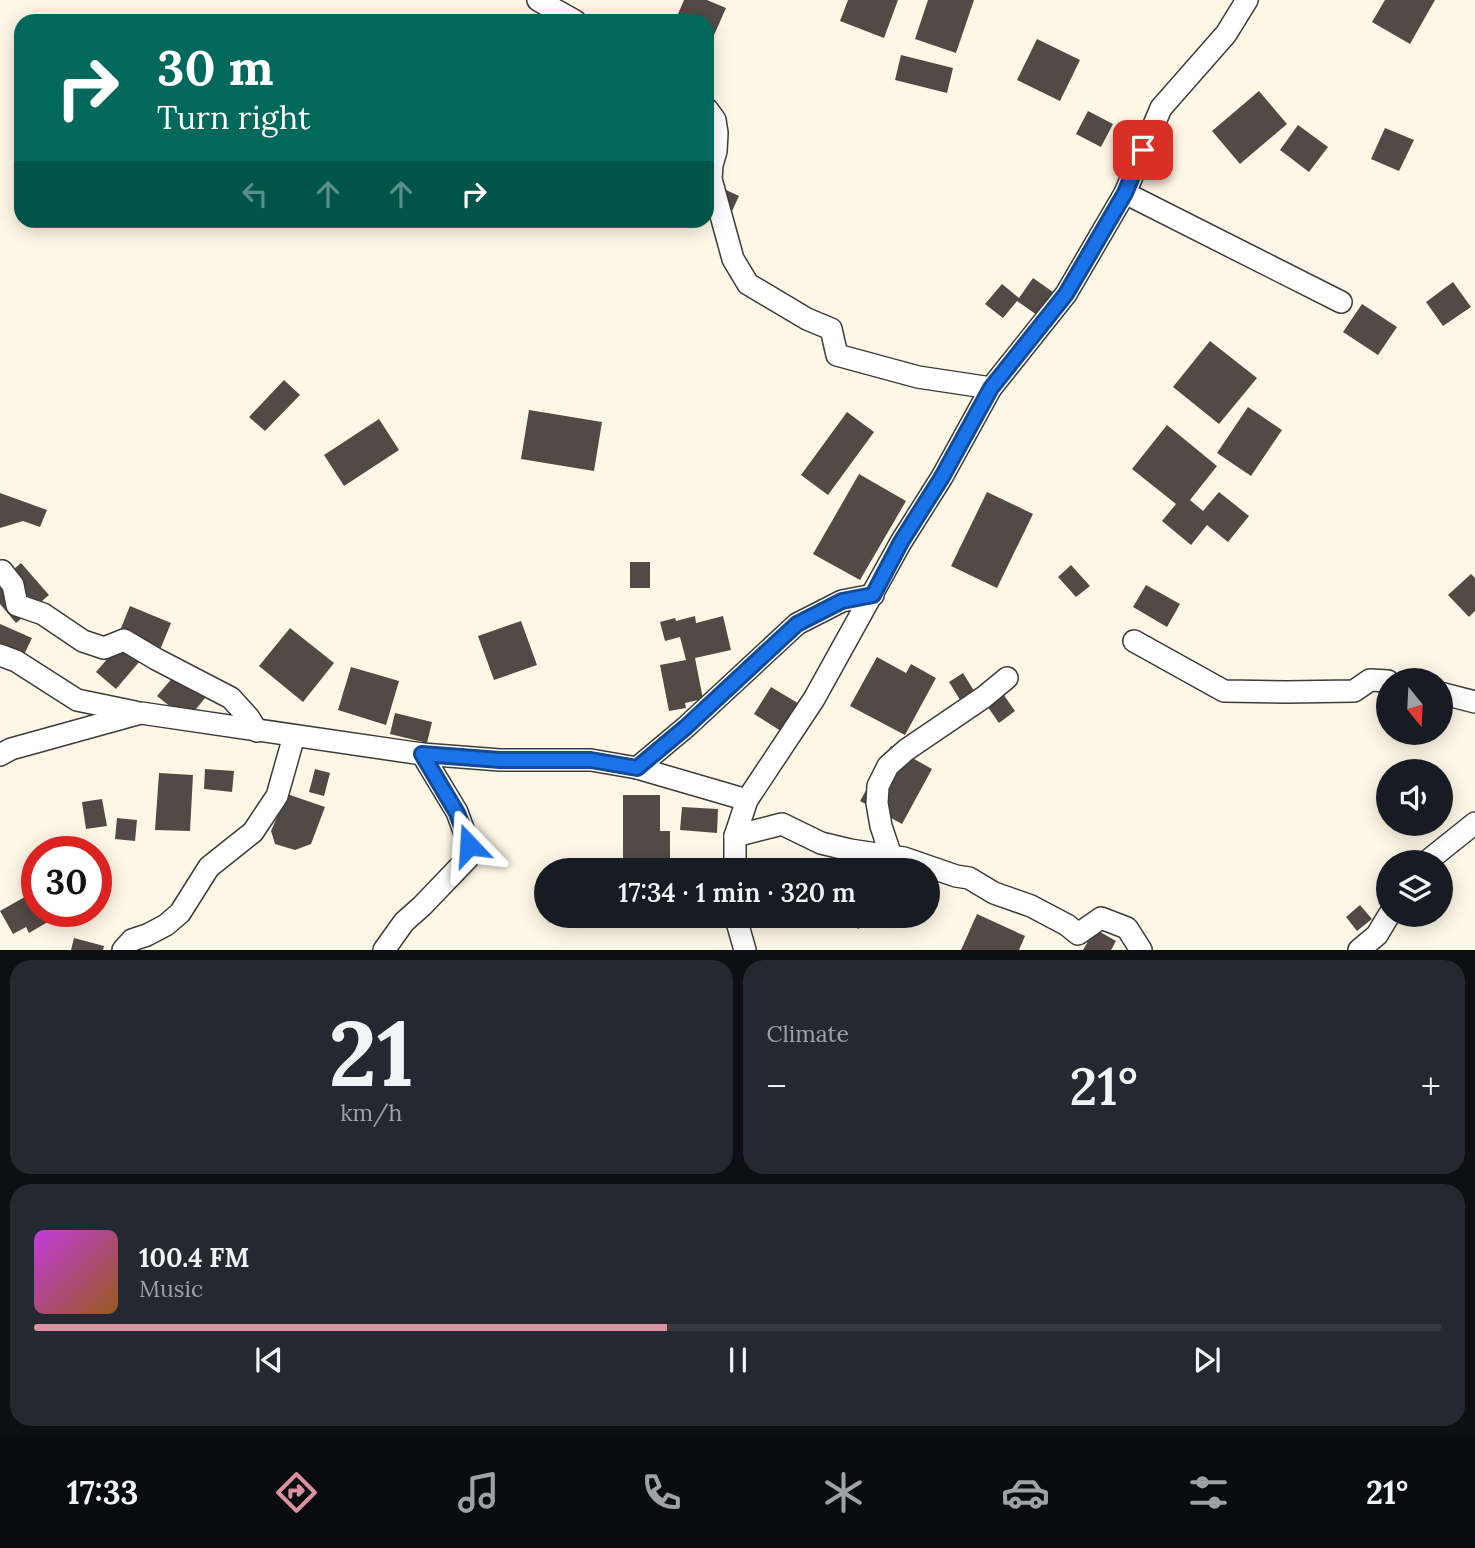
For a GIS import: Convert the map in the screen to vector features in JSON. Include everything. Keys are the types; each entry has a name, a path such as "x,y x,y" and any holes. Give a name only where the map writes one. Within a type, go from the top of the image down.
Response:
{"street":[{"path":"538,0 563,14"},
{"path":"735,858 736,836 747,800 814,699 991,388 1066,294 1125,193 1161,108 1226,34 1247,0"},
{"path":"714,119 717,133 714,158"},
{"path":"714,193 733,259 748,284 807,319 831,328 837,355 918,377 991,388"},
{"path":"1125,193 1341,302"},
{"path":"2,572 13,585 17,605 43,614 83,641 94,645 104,648 124,640 231,698 257,731"},
{"path":"637,768 686,727 797,624 842,601 873,595"},
{"path":"1134,641 1224,691 1354,691 1370,680 1376,680"},
{"path":"0,655 16,661 77,700 141,713 422,754 500,760 591,760 637,768 747,800"},
{"path":"891,856 877,803 878,786 888,766 906,750 1007,678"},
{"path":"1453,696 1475,702"},
{"path":"0,755 11,749 141,713"},
{"path":"123,950 132,940 166,925 180,913 209,867 253,832 277,796 294,736"},
{"path":"384,950 404,922 468,858 469,845 457,813 422,754"},
{"path":"1441,850 1475,823"},
{"path":"736,836 782,824 821,843 904,858 956,876 970,878 994,893 1031,906 1067,925 1078,934 1101,918 1127,928 1141,950"},
{"path":"1359,950 1377,935 1382,927"},
{"path":"739,928 745,950"}],"building":[{"path":"684,0 707,0 726,8 714,35 714,14 678,14"},
{"path":"848,0 898,0 884,38 840,21"},
{"path":"928,0 974,0 956,53 915,39"},
{"path":"1385,0 1435,0 1410,44 1372,22"},
{"path":"1037,39 1080,60 1060,101 1017,80"},
{"path":"901,55 953,68 947,93 895,80"},
{"path":"1259,91 1287,124 1240,164 1212,131"},
{"path":"1088,111 1113,124 1101,147 1076,134"},
{"path":"1298,125 1328,147 1309,172 1280,150"},
{"path":"1385,128 1414,140 1399,171 1371,159"},
{"path":"714,184 739,196 727,222 714,217"},
{"path":"1033,278 1053,292 1037,315 1017,301 1003,318 985,304 1002,284 1019,298"},
{"path":"1453,282 1471,307 1443,326 1426,302"},
{"path":"1362,304 1397,327 1378,355 1343,332"},
{"path":"1210,341 1257,378 1219,424 1173,387"},
{"path":"284,380 300,395 265,431 249,417"},
{"path":"1248,407 1282,430 1251,476 1217,453"},
{"path":"529,410 602,422 594,471 521,459"},
{"path":"847,412 874,432 828,495 801,475"},
{"path":"379,419 399,450 344,486 324,455"},
{"path":"1167,425 1217,466 1190,500 1203,511 1219,492 1249,516 1228,542 1207,525 1191,545 1162,521 1176,504 1132,469"},
{"path":"859,474 906,501 860,580 813,554"},
{"path":"987,492 1033,514 997,588 951,566"},
{"path":"0,493 47,510 40,527 23,521 0,528"},
{"path":"630,562 650,562 650,588 630,588"},
{"path":"21,563 49,595 16,623 0,604 0,581"},
{"path":"1071,565 1090,586 1076,597 1058,577"},
{"path":"1471,574 1475,578 1475,611 1469,617 1448,595"},
{"path":"1146,585 1180,604 1167,627 1133,607"},
{"path":"130,606 171,623 160,650 119,633"},
{"path":"695,616 696,623 723,616 731,650 695,658 703,699 685,703 686,708 669,711 660,665 686,660 680,637 665,641 660,622"},
{"path":"521,621 537,665 494,680 478,636"},
{"path":"0,624 32,638 21,661 0,651"},
{"path":"290,628 334,663 303,702 259,666"},
{"path":"120,644 140,661 116,689 96,672"},
{"path":"877,657 906,673 911,664 936,678 905,735 850,706"},
{"path":"185,663 214,687 187,720 157,696"},
{"path":"351,667 399,681 386,725 338,710"},
{"path":"963,673 976,694 962,703 949,682"},
{"path":"771,687 801,705 784,733 754,714"},
{"path":"1001,691 1015,711 999,723 985,703"},
{"path":"395,713 432,722 427,743 390,734"},
{"path":"891,746 932,769 902,824 860,801"},
{"path":"205,769 234,771 232,792 204,789"},
{"path":"315,769 330,773 324,796 309,792"},
{"path":"159,773 193,775 190,831 155,830"},
{"path":"287,794 325,807 311,844 295,850 275,844 271,831"},
{"path":"623,795 660,795 660,831 670,831 670,858 623,858"},
{"path":"102,799 107,826 86,829 82,802"},
{"path":"682,807 718,809 717,833 680,830"},
{"path":"117,818 137,820 135,841 115,839"},
{"path":"21,899 21,927 26,927 13,934 0,911"},
{"path":"1360,905 1372,919 1357,931 1346,917"},
{"path":"977,914 1025,936 1019,950 961,950"},
{"path":"26,927 39,927 29,933"},
{"path":"1095,929 1116,941 1111,950 1083,950"},
{"path":"74,938 104,946 103,950 71,950"}],"route":[{"path":"469,845 457,813 422,754 500,760 591,760 637,768 686,727 797,624 842,601 873,595 991,388 1066,294 1125,193 1143,150"}]}
